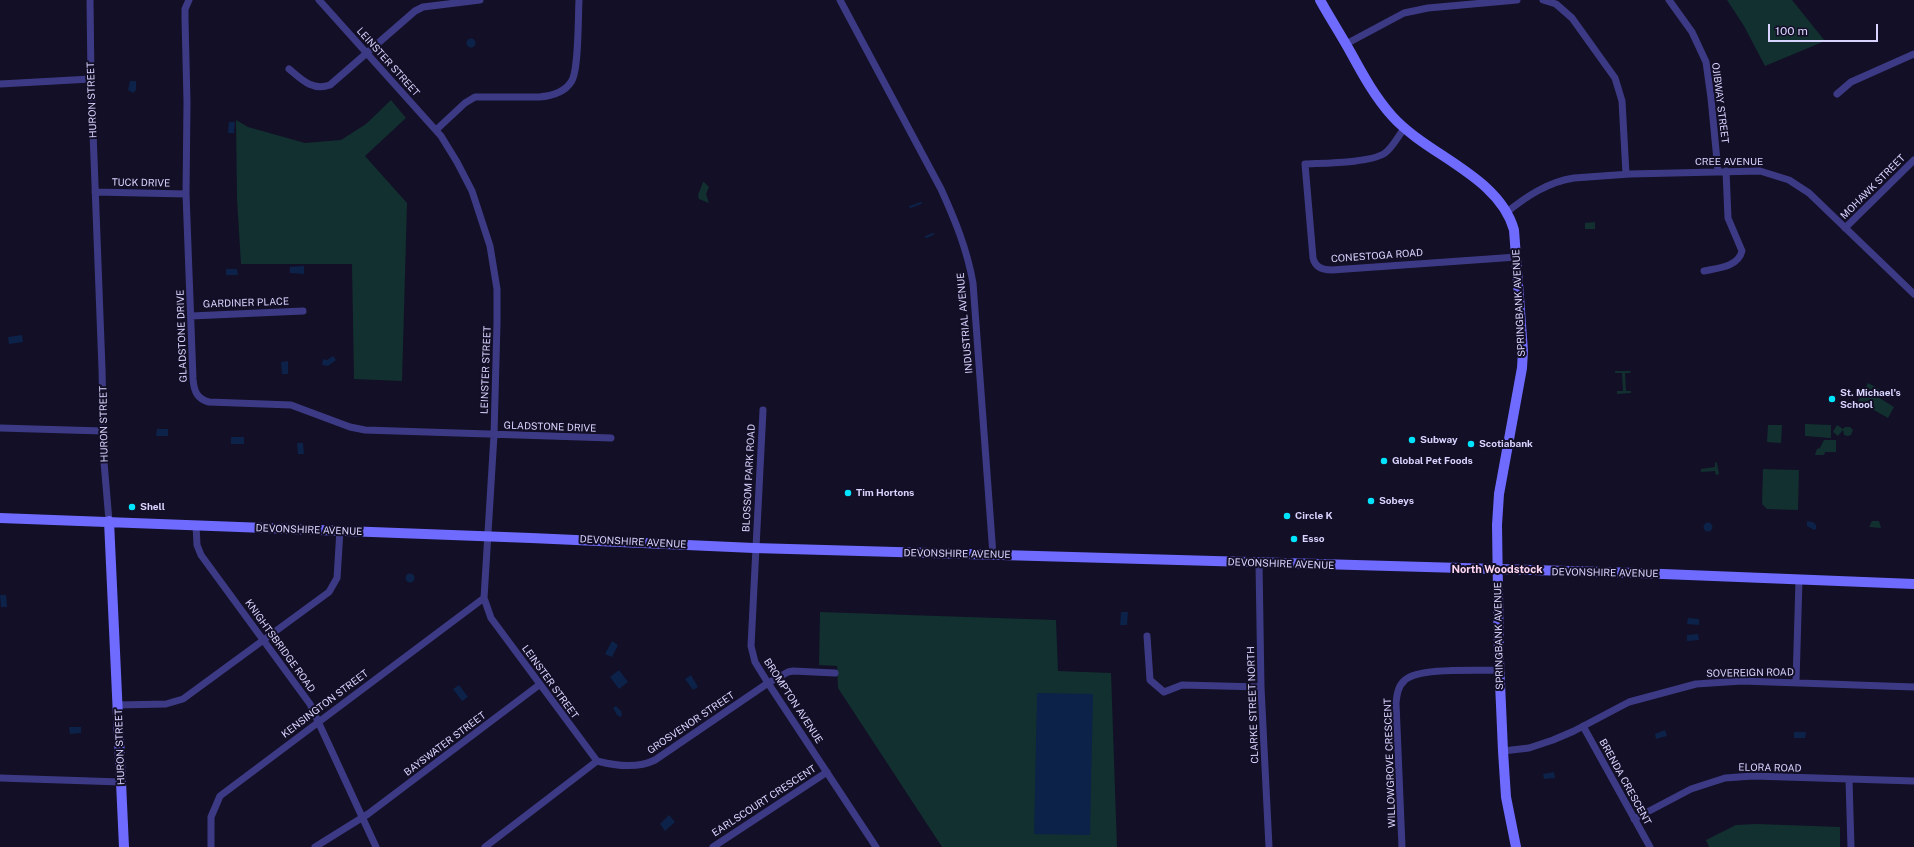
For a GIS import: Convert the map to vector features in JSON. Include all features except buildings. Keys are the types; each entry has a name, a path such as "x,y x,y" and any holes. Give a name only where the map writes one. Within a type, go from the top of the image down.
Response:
{"main road":[{"name":"SPRINGBANK AVENUE","path":"1320,0 1380,102 1404,129 1482,184 1497,198 1507,212 1514,230 1523,337 1522,368 1499,494 1497,570 1502,751 1506,797 1516,847"},
{"name":"DEVONSHIRE AVENUE","path":"0,518 340,530 754,548 1914,584"},
{"name":"HURON STREET","path":"109,522 124,847"}],"street":[{"name":"HURON STREET","path":"90,0 91,79 103,431 109,522"},
{"name":"GLADSTONE DRIVE","path":"189,0 185,9 187,101 186,194 195,393 204,401 291,405 350,427 365,430 611,438"},
{"name":"LEINSTER STREET","path":"319,0 436,130 457,162 472,191 492,254 497,289 498,323 494,435 488,536 486,545 484,598 491,618 539,685 597,761"},
{"path":"289,69 312,86 324,87 337,81 367,52 418,9 480,0"},
{"path":"436,130 466,102 475,97 539,97 549,96 566,89 573,81 576,67 579,0"},
{"name":"INDUSTRIAL AVENUE","path":"840,0 941,189 953,215 968,258 973,282 993,555"},
{"path":"1346,44 1404,13 1428,8 1517,0"},
{"path":"1543,0 1556,4 1568,14 1615,78 1622,103 1626,174"},
{"name":"OJIBWAY STREET","path":"1669,0 1692,32 1706,62 1718,171"},
{"path":"1837,94 1851,82 1914,54"},
{"path":"0,84 91,79"},
{"name":"CONESTOGA ROAD","path":"1404,129 1390,148 1380,156 1357,160 1305,164 1313,260 1321,268 1332,270 1517,257"},
{"name":"MOHAWK STREET","path":"1845,228 1914,160"},
{"path":"1704,271 1724,267 1738,260 1741,253 1741,246 1728,218 1726,171"},
{"name":"CREE AVENUE","path":"1507,212 1534,192 1553,183 1574,178 1626,174 1760,171 1789,180 1809,193 1914,294"},
{"name":"TUCK DRIVE","path":"95,192 186,194"},
{"name":"GARDINER PLACE","path":"191,316 303,311"},
{"name":"BLOSSOM PARK ROAD","path":"754,548 763,410"},
{"path":"0,428 103,431"},
{"name":"KNIGHTSBRIDGE ROAD","path":"196,525 197,545 201,555 302,691 319,722 376,847"},
{"path":"118,705 166,704 183,699 329,592 334,585 339,570 340,530"},
{"name":"BROMPTON AVENUE","path":"754,548 751,646 755,662 876,847"},
{"name":"CLARKE STREET NORTH","path":"1259,563 1261,687 1269,847"},
{"path":"1796,682 1799,580"},
{"name":"KENSINGTON STREET","path":"211,847 211,817 220,796 484,598"},
{"path":"1148,636 1150,680 1164,692 1182,685 1261,687"},
{"name":"WILLOWGROVE CRESCENT","path":"1402,847 1396,703 1399,686 1407,679 1421,673 1499,670"},
{"name":"GROSVENOR STREET","path":"597,761 609,764 632,766 652,762 768,683 788,672 835,673"},
{"name":"SOVEREIGN ROAD","path":"1502,751 1530,748 1583,726 1629,702 1685,686 1719,682 1796,682 1914,687"},
{"name":"BAYSWATER STREET","path":"362,818 539,685"},
{"name":"BRENDA CRESCENT","path":"1583,726 1650,847"},
{"path":"485,847 597,761"},
{"name":"EARLSCOURT CRESCENT","path":"712,847 827,772"},
{"name":"ELORA ROAD","path":"1634,819 1691,788 1716,780 1753,776 1914,781"},
{"path":"0,778 121,782"},
{"path":"1848,780 1851,847"},
{"path":"315,847 362,818"}],"green space":[{"path":"1727,0 1792,0 1825,41 1765,66 1744,26"},
{"path":"391,100 406,118 365,156 407,203 402,381 354,379 352,264 241,264 237,199 236,120 248,127 305,143 341,140 366,124"},
{"path":"703,182 709,187 706,194 709,203 699,199 698,195"},
{"path":"1595,222 1595,229 1585,229 1585,223"},
{"path":"1615,371 1631,371 1630,373 1625,373 1626,391 1631,391 1631,393 1617,394 1617,391 1623,391 1622,373 1615,373"},
{"path":"1868,383 1881,390 1878,397 1894,407 1888,418 1858,401"},
{"path":"1805,424 1831,425 1831,438 1805,436"},
{"path":"1768,425 1782,425 1781,443 1767,442"},
{"path":"1837,425 1843,429 1845,427 1850,427 1853,430 1851,435 1844,435 1843,430 1838,436 1833,432"},
{"path":"1824,440 1836,440 1836,452 1825,452 1824,455 1815,455 1817,449 1820,448"},
{"path":"1715,462 1717,463 1719,474 1716,475 1715,471 1701,472 1701,469 1715,467"},
{"path":"1763,469 1799,470 1798,510 1767,509 1762,504"},
{"path":"1872,521 1879,521 1881,528 1869,527"},
{"path":"820,612 1056,620 1058,671 1111,673 1117,847 942,847 838,688 837,666 819,665"},
{"path":"1757,824 1840,827 1840,847 1709,847 1706,840 1736,825"}],"water":[{"path":"469,39 473,39 475,43 473,47 469,47 467,45 467,41"},
{"path":"130,81 136,81 136,90 133,93 128,90"},
{"path":"229,122 235,122 234,133 228,133"},
{"path":"304,266 304,274 290,273 290,267"},
{"path":"226,269 237,269 238,275 226,275"},
{"path":"22,335 23,342 9,344 8,337"},
{"path":"333,356 336,360 328,366 322,365 323,359 327,360"},
{"path":"288,361 288,374 282,374 281,362"},
{"path":"157,429 168,429 168,436 156,436"},
{"path":"231,437 244,437 244,444 231,444"},
{"path":"297,443 303,443 304,454 298,454"},
{"path":"1807,521 1813,522 1816,525 1816,529 1814,530 1807,526"},
{"path":"1706,523 1710,523 1712,527 1710,531 1706,531 1704,529 1704,525"},
{"path":"410,573 415,578 410,583 405,578"},
{"path":"0,595 6,595 7,607 1,607"},
{"path":"1121,612 1128,612 1127,625 1120,625"},
{"path":"1688,618 1699,619 1699,625 1687,624"},
{"path":"1698,634 1699,640 1687,641 1687,635"},
{"path":"612,641 618,645 612,657 605,654"},
{"path":"619,670 628,682 619,689 610,677"},
{"path":"691,675 698,687 693,690 685,679"},
{"path":"459,685 468,697 462,701 453,689"},
{"path":"1037,693 1093,694 1090,835 1034,834"},
{"path":"616,706 621,711 622,715 620,717 613,708"},
{"path":"69,727 81,727 81,733 70,734"},
{"path":"1665,730 1667,736 1656,739 1655,734"},
{"path":"1794,732 1806,732 1805,738 1794,738"},
{"path":"1554,772 1555,778 1544,779 1543,774"},
{"path":"669,815 675,822 665,831 660,824"}],"waterway":[{"path":"910,207 921,203"},
{"path":"926,237 933,234"}],"place":[{"name":"St. Michael's School","path":"1832,399"},
{"name":"Subway","path":"1412,440"},
{"name":"Scotiabank","path":"1471,444"},
{"name":"Global Pet Foods","path":"1384,461"},
{"name":"Tim Hortons","path":"848,493"},
{"name":"Sobeys","path":"1371,501"},
{"name":"Shell","path":"132,507"},
{"name":"Circle K","path":"1287,516"},
{"name":"Esso","path":"1294,539"}],"district":[{"name":"North Woodstock","path":"1497,570"}]}
